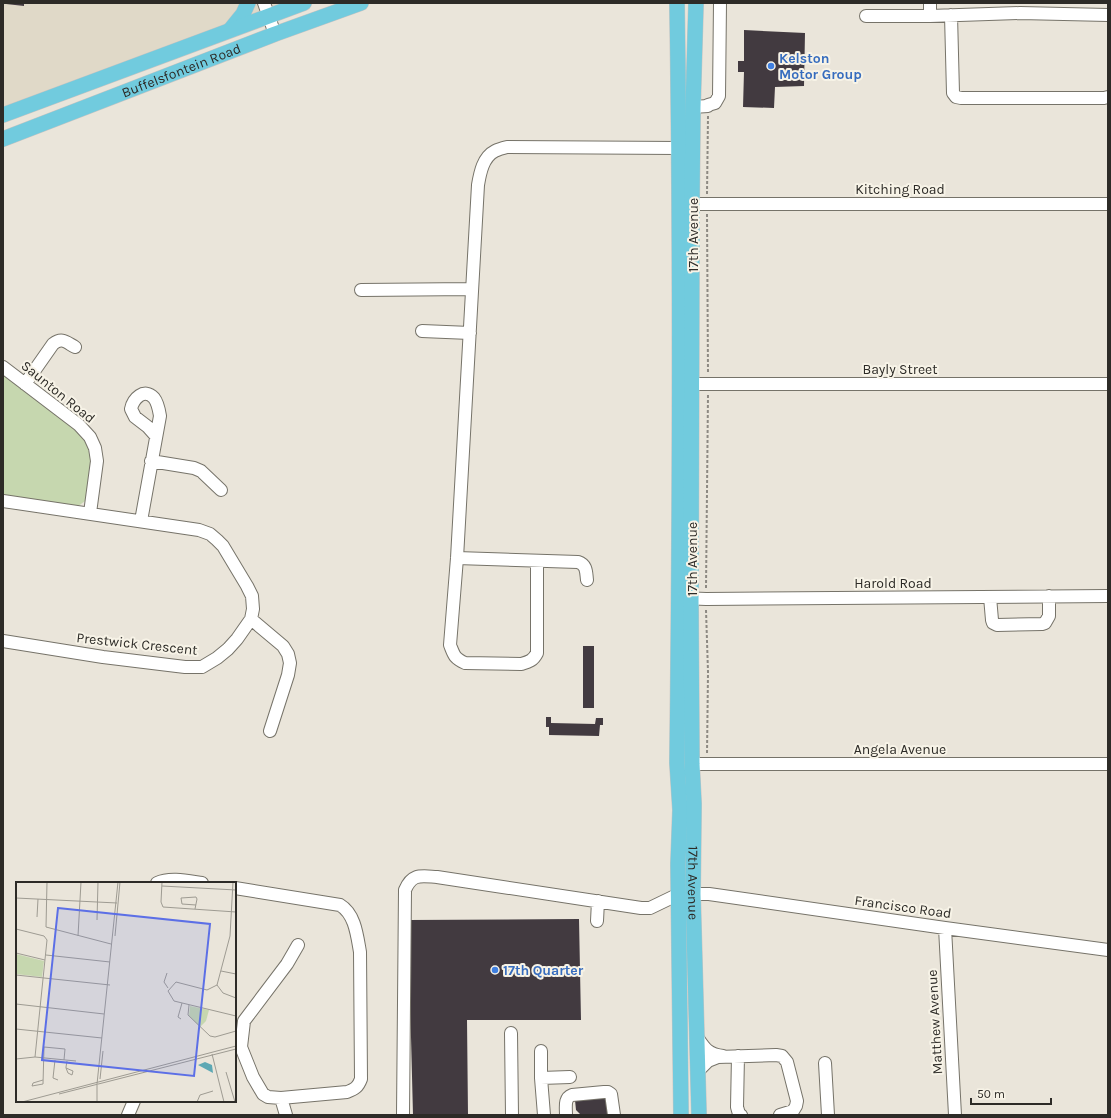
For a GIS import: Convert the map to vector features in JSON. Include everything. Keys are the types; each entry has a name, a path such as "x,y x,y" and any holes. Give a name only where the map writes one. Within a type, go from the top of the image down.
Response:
{"main road":[{"path":"229,31 243,14 248,3"},
{"path":"296,3 303,3"},
{"name":"Buffelsfontein Road","path":"3,115 229,31 266,10 303,3"},
{"name":"Buffelsfontein Road","path":"3,139 275,34 361,3"},
{"name":"17th Avenue","path":"677,3 686,148 692,204 693,384 677,763 680,810 678,864 686,894"},
{"name":"17th Avenue","path":"696,3 693,106 686,148 680,391 685,598 694,804 686,894 697,1037 698,1115"},
{"path":"681,1115 686,894"}],"street":[{"path":"693,106 708,106 715,103 719,96 720,3"},
{"path":"930,3 930,16"},
{"path":"866,16 951,15 1020,8 1108,15"},
{"path":"266,10 275,34"},
{"path":"951,15 953,93 956,97 1108,97"},
{"path":"537,561 537,653 535,658 529,662 521,664 465,663 459,660 454,655 450,644 457,558 480,172 488,156 495,151 507,147 686,148"},
{"name":"Kitching Road","path":"692,204 1108,204"},
{"path":"361,290 472,288"},
{"path":"422,331 470,333"},
{"path":"25,384 53,344 57,341 66,341 75,348"},
{"name":"Saunton Road","path":"3,367 79,424 90,437 95,448 97,461 90,513"},
{"name":"Bayly Street","path":"693,384 1108,384"},
{"path":"141,521 156,436"},
{"path":"152,461 194,468 201,471 221,490"},
{"path":"3,501 199,530 210,534 217,540 223,546 252,596 253,609 251,619 283,646 288,654 290,663 288,675 270,731"},
{"path":"457,558 578,562 583,564 586,568 587,580"},
{"path":"990,597 992,620 996,625 1045,623 1049,616 1049,596"},
{"name":"Harold Road","path":"685,598 1108,596"},
{"name":"Prestwick Crescent","path":"3,641 111,658 185,667 202,667 228,649 251,619"},
{"name":"Angela Avenue","path":"692,764 1108,764"},
{"path":"403,1115 405,890 408,882 420,876 437,877 641,908 650,908 686,894"},
{"path":"159,882 164,880 193,882"},
{"path":"236,888 340,905 350,913 360,952 361,1079 354,1090 347,1092 281,1098 268,1097 263,1094 253,1077 238,1045 239,1023 288,964 298,946"},
{"name":"Francisco Road","path":"686,894 710,894 1108,950"},
{"path":"597,922 598,901"},
{"name":"Matthew Avenue","path":"945,928 955,1115"},
{"path":"511,1033 512,1115"},
{"path":"697,1037 703,1046 712,1054 724,1056 782,1056 787,1062 797,1101 793,1112 780,1115"},
{"path":"541,1051 541,1078 544,1115"},
{"path":"698,1071 710,1060 724,1056"},
{"path":"738,1056 736,1107 741,1115"},
{"path":"825,1063 828,1115"},
{"path":"541,1078 570,1077"},
{"path":"566,1115 566,1101 569,1096 604,1092 608,1092 610,1094 614,1115"},
{"path":"281,1098 286,1115"},
{"path":"128,1115 134,1102"}],"shaded area":[{"path":"3,3 283,3 3,107"}],"green space":[{"path":"3,373 80,430 92,453 88,497 77,507 3,497"}],"building":[{"path":"24,3 24,6 6,4"},
{"name":"Kelston Motor Group","path":"744,30 805,33 804,86 775,87 774,108 743,107 744,72 738,72 738,61 744,61"},
{"path":"583,646 594,646 594,708 583,708"},
{"path":"546,717 551,717 551,723 595,724 596,718 603,718 603,725 600,725 599,736 549,735 549,727 546,727"},
{"name":"17th Quarter","path":"579,919 581,1020 467,1020 468,1115 413,1115 408,920"},
{"path":"605,1096 610,1115 579,1115 580,1114 576,1110 575,1100"}],"place":[{"name":"Kelston Motor Group","path":"771,66"},
{"name":"17th Quarter","path":"495,970"}]}
